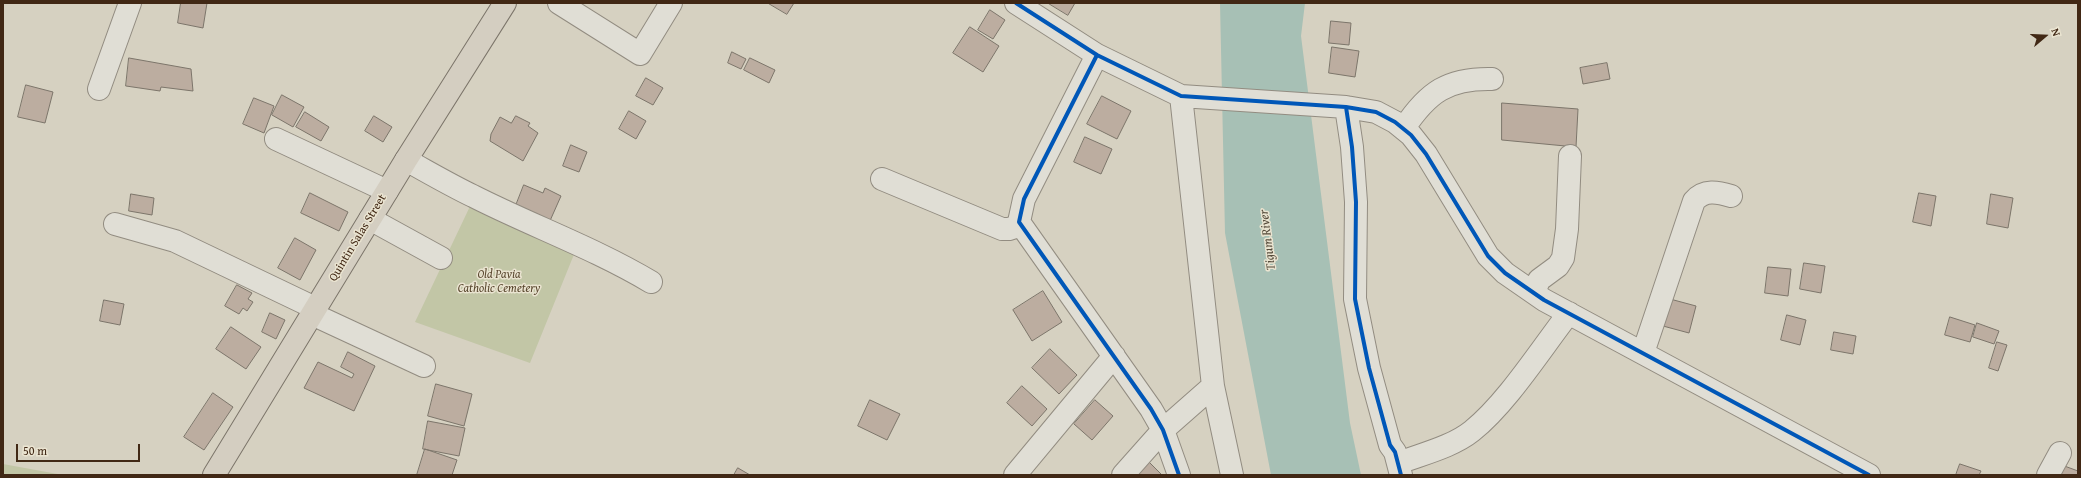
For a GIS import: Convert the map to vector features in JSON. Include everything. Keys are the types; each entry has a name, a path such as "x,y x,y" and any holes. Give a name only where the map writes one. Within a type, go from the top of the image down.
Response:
{"main road":[{"name":"Quintin Salas Street","path":"214,475 406,160 505,3"}],"street":[{"path":"99,89 130,3"},
{"path":"559,3 640,54 671,3"},
{"path":"1016,3 1097,55 1187,97 1339,107 1376,112 1404,128 1426,154 1488,256 1505,273 1534,293 1569,313 1869,475"},
{"path":"1097,55 1024,199 1019,222 1114,356 1163,430 1179,475"},
{"path":"1404,128 1423,101 1444,86 1459,81 1492,79"},
{"path":"1187,97 1213,386 1232,475"},
{"path":"1339,107 1352,147 1356,202 1355,299 1369,368 1390,445 1395,452 1400,469 1471,432 1502,400 1569,313"},
{"path":"276,138 387,191"},
{"path":"1534,293 1539,280 1558,266 1563,258 1567,229 1570,156"},
{"path":"406,160 473,197 623,265 651,282"},
{"path":"882,179 1002,229 1009,229 1021,225"},
{"path":"1643,353 1694,201 1698,196 1707,193 1718,192 1731,196"},
{"path":"370,219 441,258"},
{"path":"115,224 175,241 424,366"},
{"path":"1015,475 1114,356"},
{"path":"1123,475 1163,430 1213,386"},
{"path":"2048,475 2060,453"}],"green space":[{"name":"Old Pavia Catholic Cemetery","path":"473,200 577,247 530,363 415,322"},
{"path":"3,464 63,475 3,475"}],"water":[{"name":"Tigum River","path":"1220,3 1305,3 1301,36 1350,423 1361,475 1271,475 1225,233"}],"building":[{"path":"181,3 207,3 203,28 178,23"},
{"path":"768,3 794,3 787,14"},
{"path":"1048,3 1075,3 1068,15"},
{"path":"990,10 1005,20 993,39 978,30"},
{"path":"1331,21 1351,23 1349,45 1329,43"},
{"path":"970,27 999,46 983,72 953,53"},
{"path":"1332,47 1359,51 1355,77 1329,73"},
{"path":"732,52 746,59 741,69 728,63"},
{"path":"129,58 191,69 193,91 161,87 160,91 126,86"},
{"path":"750,58 775,70 769,83 744,70"},
{"path":"1607,63 1610,79 1583,84 1580,68"},
{"path":"646,78 663,88 653,105 636,96"},
{"path":"26,85 53,92 45,123 18,117"},
{"path":"282,95 304,107 293,127 272,115"},
{"path":"1102,96 1131,111 1117,139 1087,124"},
{"path":"254,98 274,106 264,133 243,124"},
{"path":"1502,103 1578,109 1576,147 1502,140"},
{"path":"629,111 646,121 636,139 619,129"},
{"path":"305,112 329,127 321,141 296,127"},
{"path":"374,116 392,127 383,142 365,131"},
{"path":"516,116 530,123 528,126 538,133 523,161 490,141 491,134 500,117 511,123"},
{"path":"1085,137 1112,149 1101,174 1074,162"},
{"path":"571,145 587,152 579,172 563,166"},
{"path":"524,185 543,193 545,188 561,196 549,223 515,208"},
{"path":"310,193 348,212 339,231 301,213"},
{"path":"1919,193 1936,196 1931,226 1913,222"},
{"path":"131,194 154,198 152,215 129,211"},
{"path":"1991,194 2013,198 2008,228 1987,224"},
{"path":"295,238 316,250 300,280 278,268"},
{"path":"1804,263 1825,266 1821,293 1800,289"},
{"path":"1768,267 1791,269 1788,296 1765,293"},
{"path":"237,285 252,293 248,299 253,302 247,311 243,308 239,314 225,306"},
{"path":"1043,291 1062,322 1032,341 1013,310"},
{"path":"1670,299 1696,306 1689,333 1663,326"},
{"path":"104,300 124,304 120,325 100,321"},
{"path":"270,313 285,320 276,339 262,332"},
{"path":"1787,315 1806,320 1800,345 1781,340"},
{"path":"1950,317 1975,325 1970,342 1945,335"},
{"path":"1977,323 1999,331 1994,344 1973,337"},
{"path":"231,327 261,347 246,369 216,349"},
{"path":"1834,332 1856,336 1853,354 1831,350"},
{"path":"1997,342 2007,345 1998,371 1989,368"},
{"path":"1050,349 1077,375 1059,394 1032,368"},
{"path":"348,352 375,366 354,411 304,388 318,362 352,378 354,374 341,367"},
{"path":"436,384 472,394 464,426 428,416"},
{"path":"1022,386 1047,409 1032,426 1007,403"},
{"path":"213,393 233,407 204,450 184,437"},
{"path":"870,400 900,414 887,440 858,426"},
{"path":"1095,400 1113,416 1092,440 1074,424"},
{"path":"428,421 465,428 459,456 423,449"},
{"path":"425,449 457,460 452,475 417,475"},
{"path":"1146,459 1162,475 1131,475"},
{"path":"1960,464 1981,471 1979,475 1956,475"},
{"path":"2059,464 2078,471 2078,475 2055,475"},
{"path":"738,468 750,475 734,475"}],"cycle path":[{"path":"1016,3 1097,55 1181,96 1346,107 1376,112 1395,122 1411,135 1426,154 1488,256 1505,273 1544,300 1869,475"},
{"path":"1097,55 1024,199 1019,222 1151,409 1163,430 1179,475"},
{"path":"1346,107 1352,147 1356,202 1355,299 1369,368 1390,445 1395,452 1401,475"}]}
